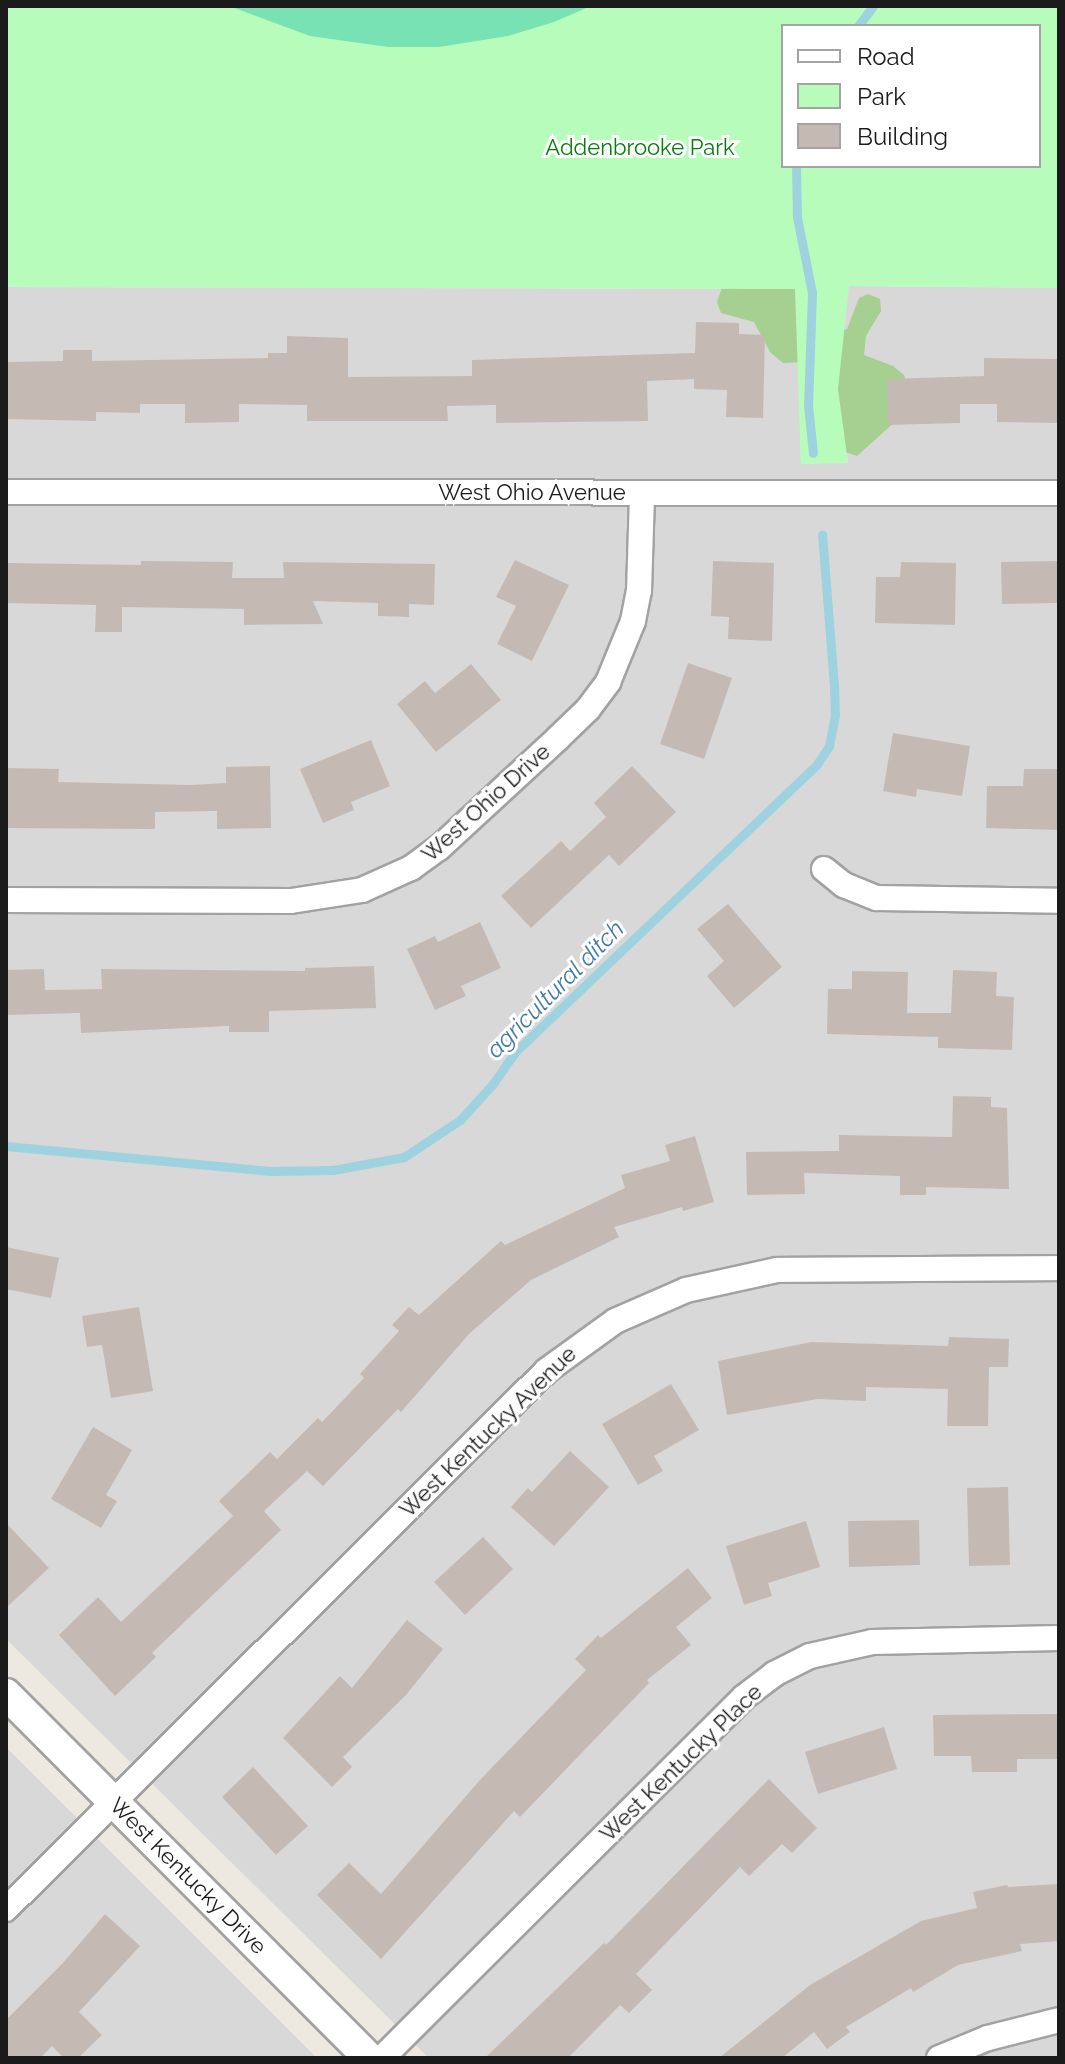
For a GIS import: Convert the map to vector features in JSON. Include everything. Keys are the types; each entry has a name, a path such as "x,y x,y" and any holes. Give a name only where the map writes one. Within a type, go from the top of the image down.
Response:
{"street":[{"name":"West Ohio Avenue","path":"6,492 1059,493"},
{"name":"West Ohio Drive","path":"6,900 291,901 362,890 411,868 439,848 558,738 588,709 608,682 633,621 639,591 642,493"},
{"path":"824,869 844,885 877,898 1059,901"},
{"name":"West Kentucky Avenue","path":"6,1909 546,1371 615,1321 686,1290 777,1270 1059,1268"},
{"name":"West Kentucky Place","path":"382,2058 736,1706 774,1674 810,1656 872,1642 1059,1638"},
{"name":"West Kentucky Drive","path":"6,1694 369,2058"},
{"path":"939,2058 988,2038 1059,2020"}],"shaded area":[{"path":"848,286 1059,288 1059,2058 429,2058 6,1639 6,287 796,289 801,464 848,462 838,389"},
{"path":"6,1747 317,2058 6,2058"}],"green space":[{"name":"Addenbrooke Park","path":"6,6 1059,6 1059,288 849,286 838,389 848,463 801,464 795,289 6,287"},
{"path":"229,6 591,6 554,22 508,36 439,47 388,47 310,36"},
{"path":"785,263 840,332 847,329 859,298 868,294 880,299 881,311 866,336 864,355 893,366 904,375 909,391 897,420 857,456 842,451 805,362 783,363 770,352 754,322 721,313 717,302 725,279"}],"building":[{"path":"696,322 739,323 739,334 765,335 763,418 726,417 727,390 694,389 694,379 647,381 648,421 496,423 496,405 447,406 448,421 307,421 307,405 239,404 239,422 185,423 185,404 140,404 140,413 96,412 96,421 6,419 6,362 63,361 63,350 92,350 92,361 268,358 268,353 287,353 287,336 348,338 348,377 472,376 472,360 695,353"},
{"path":"984,358 1059,359 1059,423 997,422 997,404 960,404 960,423 888,425 887,379 984,376"},
{"path":"515,560 569,585 532,661 497,644 516,606 496,597"},
{"path":"141,561 233,562 232,578 284,578 283,562 435,564 434,605 409,604 409,617 378,616 378,603 313,601 323,624 244,625 244,609 122,607 122,632 95,632 96,605 6,603 6,563 141,565"},
{"path":"713,561 774,563 772,641 728,639 729,617 711,616"},
{"path":"1059,561 1059,603 1002,604 1001,562"},
{"path":"901,562 956,563 955,625 875,623 876,577 900,577"},
{"path":"688,663 732,678 704,759 660,744"},
{"path":"471,664 501,700 436,752 397,704 425,681 435,693"},
{"path":"893,733 970,746 962,796 917,789 916,797 883,791"},
{"path":"371,740 390,786 351,802 354,810 323,823 300,769"},
{"path":"270,766 271,828 217,829 217,811 155,812 155,829 6,828 6,768 59,769 58,782 191,785 226,783 226,767"},
{"path":"632,766 676,812 619,866 609,855 531,928 501,896 561,841 570,851 606,817 594,803"},
{"path":"1024,769 1059,769 1059,830 986,828 987,786 1023,786"},
{"path":"728,904 782,967 734,1008 707,976 724,961 697,929"},
{"path":"480,922 501,968 461,986 466,996 435,1010 407,949 435,936 438,942"},
{"path":"374,966 376,1008 269,1011 269,1032 229,1032 229,1026 81,1033 80,1013 6,1015 6,970 44,969 45,990 102,989 101,969 305,971 305,968"},
{"path":"953,970 997,972 996,996 1014,997 1012,1050 938,1048 938,1037 827,1034 828,989 852,989 852,971 908,972 907,1013 951,1013"},
{"path":"953,1096 991,1097 991,1107 1007,1108 1009,1189 926,1187 926,1195 900,1195 900,1176 804,1173 805,1194 747,1195 746,1152 839,1151 839,1135 952,1137"},
{"path":"695,1136 714,1202 683,1211 682,1207 614,1227 619,1237 531,1280 469,1334 401,1412 398,1409 323,1486 307,1471 264,1511 281,1530 152,1653 156,1657 115,1696 59,1635 98,1597 121,1622 233,1516 219,1501 270,1452 277,1459 318,1418 322,1422 364,1378 360,1374 399,1331 392,1325 409,1307 419,1315 501,1241 505,1245 625,1188 621,1175 670,1161 665,1145"},
{"path":"6,1247 59,1258 51,1298 6,1289"},
{"path":"139,1307 153,1391 111,1398 102,1345 87,1347 82,1316"},
{"path":"949,1337 1009,1339 1008,1367 989,1367 988,1426 947,1426 948,1389 866,1387 866,1401 818,1399 727,1415 718,1361 811,1342 948,1346"},
{"path":"671,1384 699,1430 654,1456 663,1471 638,1485 602,1424"},
{"path":"93,1427 132,1450 106,1495 117,1501 101,1528 51,1499"},
{"path":"570,1451 609,1487 554,1546 511,1507 528,1488 532,1492"},
{"path":"1008,1487 1010,1565 969,1566 967,1488"},
{"path":"919,1520 920,1565 849,1567 848,1521"},
{"path":"806,1521 820,1567 768,1583 772,1596 744,1605 726,1546"},
{"path":"6,1523 49,1568 6,1608"},
{"path":"483,1537 513,1569 465,1615 434,1582"},
{"path":"688,1568 712,1598 676,1627 691,1645 647,1680 649,1683 520,1817 514,1811 381,1959 317,1895 349,1863 381,1894 480,1780 586,1670 575,1659 598,1635 601,1638"},
{"path":"407,1620 443,1649 406,1695 343,1757 352,1767 332,1787 283,1738 340,1676 352,1688"},
{"path":"1059,1714 1059,1759 1017,1759 1017,1772 972,1772 971,1756 934,1756 933,1715"},
{"path":"884,1727 897,1769 818,1794 805,1752"},
{"path":"253,1767 308,1826 276,1855 222,1797"},
{"path":"769,1779 817,1828 792,1853 782,1844 749,1876 740,1867 636,1974 652,1990 629,2013 620,2005 568,2058 485,2058 604,1943 606,1945"},
{"path":"1059,1884 1059,1941 1020,1944 1022,1951 958,1965 913,1992 911,1988 846,2027 850,2032 827,2049 814,2032 782,2058 719,2058 810,1985 921,1921 977,1908 973,1892 1007,1885"},
{"path":"105,1914 140,1946 79,2012 102,2035 78,2058 64,2058 52,2046 40,2058 6,2058 6,2020 62,1964"}],"waterway":[{"name":"agricultural ditch","path":"860,24 873,6"},
{"name":"agricultural ditch","path":"796,168 797,217 812,293 808,405 813,453"},
{"name":"agricultural ditch","path":"6,1146 271,1171 333,1170 404,1157 460,1120 492,1085 514,1053 817,764 829,746 835,715 822,534"}]}
